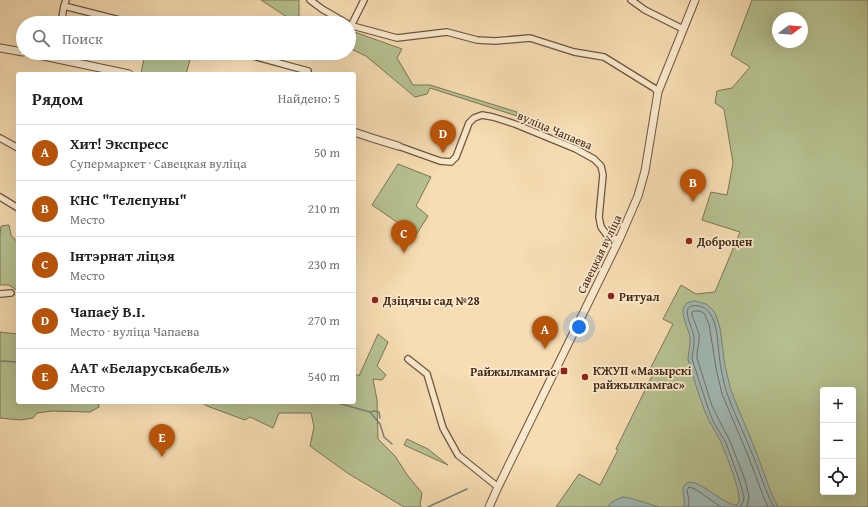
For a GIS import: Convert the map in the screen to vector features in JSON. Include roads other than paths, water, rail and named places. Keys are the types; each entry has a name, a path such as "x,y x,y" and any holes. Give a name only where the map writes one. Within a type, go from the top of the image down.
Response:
{"street":[{"path":"310,0 334,16"},
{"path":"354,16 364,0"},
{"path":"631,0 645,10 683,29"},
{"name":"Савецкая вуліца","path":"489,507 619,240 638,196 645,171 658,92 695,0"},
{"path":"62,16 65,3 108,16"},
{"path":"356,27 397,38 447,32 477,40 495,41 530,38 574,52 604,57 658,92"},
{"path":"0,48 16,51"},
{"path":"74,60 121,72"},
{"path":"266,60 308,72"},
{"name":"вуліца Чапаева","path":"398,146 440,161 451,162 456,157 469,123 474,118 482,115 515,124 576,149 594,159 601,166 603,175 598,217 601,226 607,235 619,240"},
{"path":"356,133 398,146"},
{"path":"0,138 16,147"},
{"path":"0,197 16,207"},
{"path":"0,294 11,294"},
{"path":"408,359 427,374 443,428 458,455 498,487"}],"water":[{"path":"695,301 706,304 716,315 720,328 725,366 731,391 778,507 684,507 683,488 688,483 694,483 701,486 731,504 737,505 739,503 739,494 729,462 721,442 706,413 688,360 690,338 683,310 684,306 688,303"},
{"path":"622,497 659,507 608,507 612,502"}],"waterway":[{"path":"0,361 16,362"},
{"path":"341,404 370,412 380,424 384,437 392,444"},
{"path":"370,412 379,412 380,418"},
{"path":"428,507 467,489"}],"place":[{"name":"Чапаеў В.І.","path":"443,153"},
{"name":"КНС \"Телепуны\"","path":"693,202"},
{"name":"Доброцен","path":"689,241"},
{"name":"Інтэрнат ліцэя","path":"404,253"},
{"name":"Ритуал","path":"611,296"},
{"name":"Дзіцячы сад №28","path":"375,300"},
{"name":"Хит! Экспресс","path":"545,349"},
{"name":"Райжылкамгас","path":"564,371"},
{"name":"КЖУП «Мазырскі райжылкамгас»","path":"585,377"},
{"name":"ААТ «Беларуськабель»","path":"162,457"}]}
